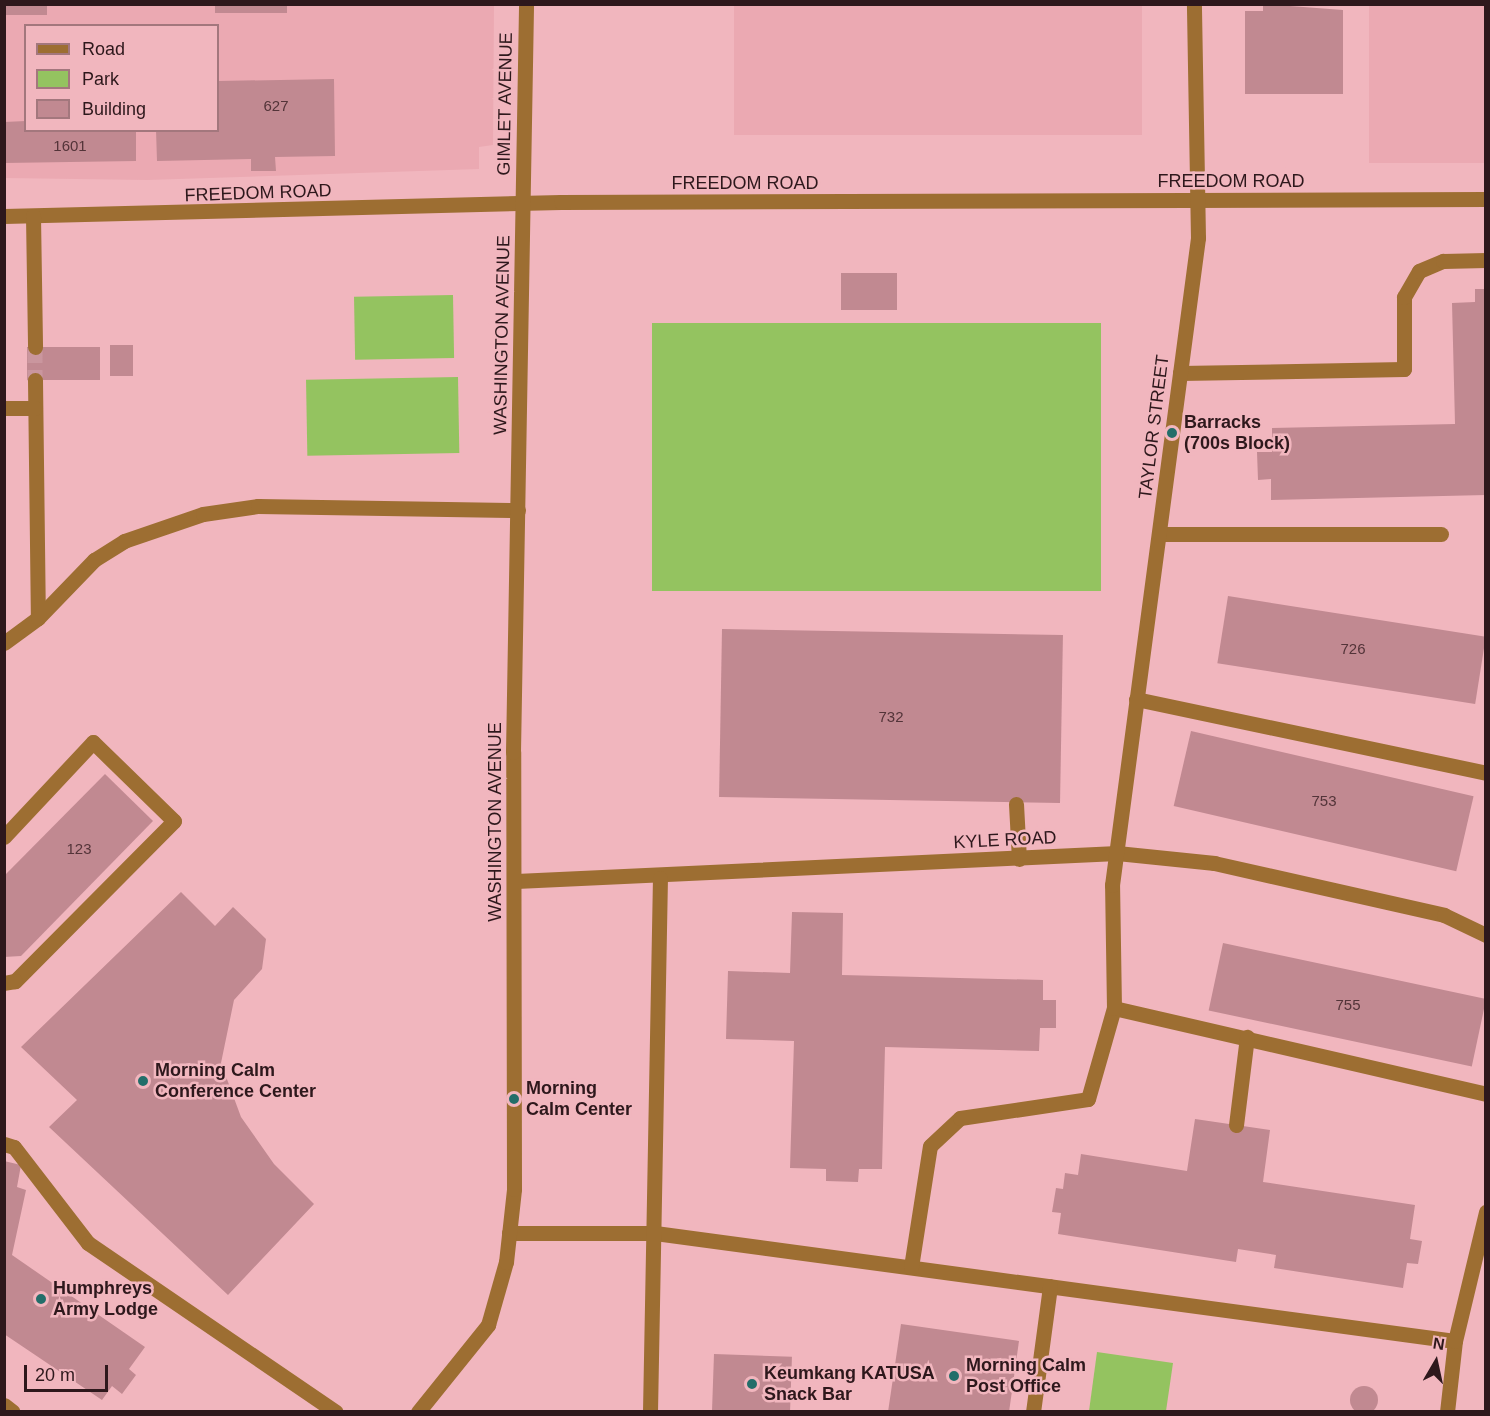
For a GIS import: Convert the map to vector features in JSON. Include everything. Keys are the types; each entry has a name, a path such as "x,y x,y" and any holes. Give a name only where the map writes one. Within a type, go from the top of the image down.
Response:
{"street":[{"name":"GIMLET AVENUE","path":"524,203 526,4"},
{"name":"TAYLOR STREET","path":"911,1267 930,1146 960,1118 1088,1098 1114,1008 1112,885 1198,238 1194,4"},
{"name":"FREEDOM ROAD","path":"4,216 524,203 1485,199"},
{"name":"WASHINGTON AVENUE","path":"418,1412 488,1325 509,1233 516,881 518,510 524,203"},
{"path":"33,216 35,347"},
{"path":"1180,373 1404,369 1404,297 1419,271 1443,261 1485,260"},
{"path":"35,380 38,618"},
{"path":"4,408 36,408"},
{"path":"4,643 38,618 94,560 124,541 203,514 258,506 518,510"},
{"path":"1159,534 1441,534"},
{"path":"1136,699 1485,773"},
{"path":"4,837 93,742 174,821 15,981 4,983"},
{"path":"1016,804 1019,859"},
{"name":"KYLE ROAD","path":"516,881 660,878 1117,854 1214,863 1444,915 1485,935"},
{"path":"650,1412 660,878"},
{"path":"1114,1008 1485,1094"},
{"path":"1236,1125 1247,1037"},
{"path":"4,1144 14,1147 88,1243 336,1412"},
{"path":"1447,1412 1455,1341 1485,1212"},
{"path":"509,1233 655,1233 1455,1341"},
{"path":"1033,1412 1050,1286"},
{"path":"4,1406 13,1412"}],"shaded area":[{"path":"5,5 494,5 493,145 479,147 479,169 147,180 5,178"},
{"path":"734,5 1142,5 1142,135 734,135"},
{"path":"1369,5 1485,5 1485,163 1369,163"}],"green space":[{"path":"453,295 454,358 355,360 354,297"},
{"path":"652,323 1101,323 1101,591 652,591"},
{"path":"458,377 459,453 307,456 306,380"},
{"path":"1097,1352 1173,1363 1166,1411 1089,1411"}],"building":[{"path":"4,4 47,4 47,15 4,15"},
{"path":"215,4 287,4 287,13 215,13"},
{"path":"1263,4 1343,10 1343,94 1245,94 1245,11 1263,11"},
{"path":"334,79 335,156 275,157 276,171 251,171 251,159 157,161 156,132 219,132 219,81"},
{"path":"24,121 24,132 136,132 136,161 4,163 4,122"},
{"path":"841,273 897,273 897,310 841,310"},
{"path":"1475,289 1486,289 1486,495 1271,500 1271,479 1258,480 1257,452 1272,452 1272,428 1455,424 1452,303 1475,302"},
{"path":"110,345 133,345 133,376 110,376"},
{"path":"27,347 100,347 100,380 27,380"},
{"path":"1228,596 1486,637 1475,704 1217,663"},
{"path":"722,629 1063,635 1060,803 719,797"},
{"path":"1191,731 1474,796 1456,871 1174,806"},
{"path":"105,774 153,821 21,956 4,957 4,876"},
{"name":"Morning Calm Conference Center","path":"181,892 215,926 233,907 266,939 262,969 234,1000 221,1063 241,1117 274,1164 314,1204 228,1295 49,1127 77,1100 21,1047"},
{"path":"792,912 843,913 842,975 1043,980 1043,1000 1056,1000 1056,1028 1040,1028 1039,1051 885,1047 882,1169 859,1169 858,1182 826,1181 826,1169 790,1168 794,1041 726,1039 728,971 790,973"},
{"path":"1223,943 1486,999 1472,1066 1209,1010"},
{"path":"1195,1119 1270,1130 1263,1182 1415,1205 1410,1239 1422,1241 1418,1264 1407,1263 1403,1288 1274,1268 1276,1255 1238,1249 1236,1262 1058,1234 1061,1213 1052,1212 1056,1188 1063,1189 1065,1173 1078,1175 1081,1154 1187,1171"},
{"name":"Humphreys Army Lodge","path":"4,1161 21,1165 17,1187 26,1190 12,1255 145,1347 129,1369 136,1375 122,1394 112,1386 102,1400 4,1334"},
{"name":"Morning Calm Post Office","path":"901,1324 1019,1341 1009,1412 888,1412"},
{"name":"Keumkang KATUSA Snack Bar","path":"714,1354 792,1357 790,1412 712,1412"},
{"path":"1364,1386 1374,1390 1378,1400 1374,1410 1364,1414 1354,1410 1350,1400 1354,1390"}],"tunnel":[{"path":"35,347 35,380"}],"place":[{"name":"Barracks (700s Block)","path":"1172,433"},
{"name":"Morning Calm Conference Center","path":"143,1081"},
{"name":"Morning Calm Center","path":"514,1099"},
{"name":"Humphreys Army Lodge","path":"41,1299"},
{"name":"Morning Calm Post Office","path":"954,1376"},
{"name":"Keumkang KATUSA Snack Bar","path":"752,1384"}]}
